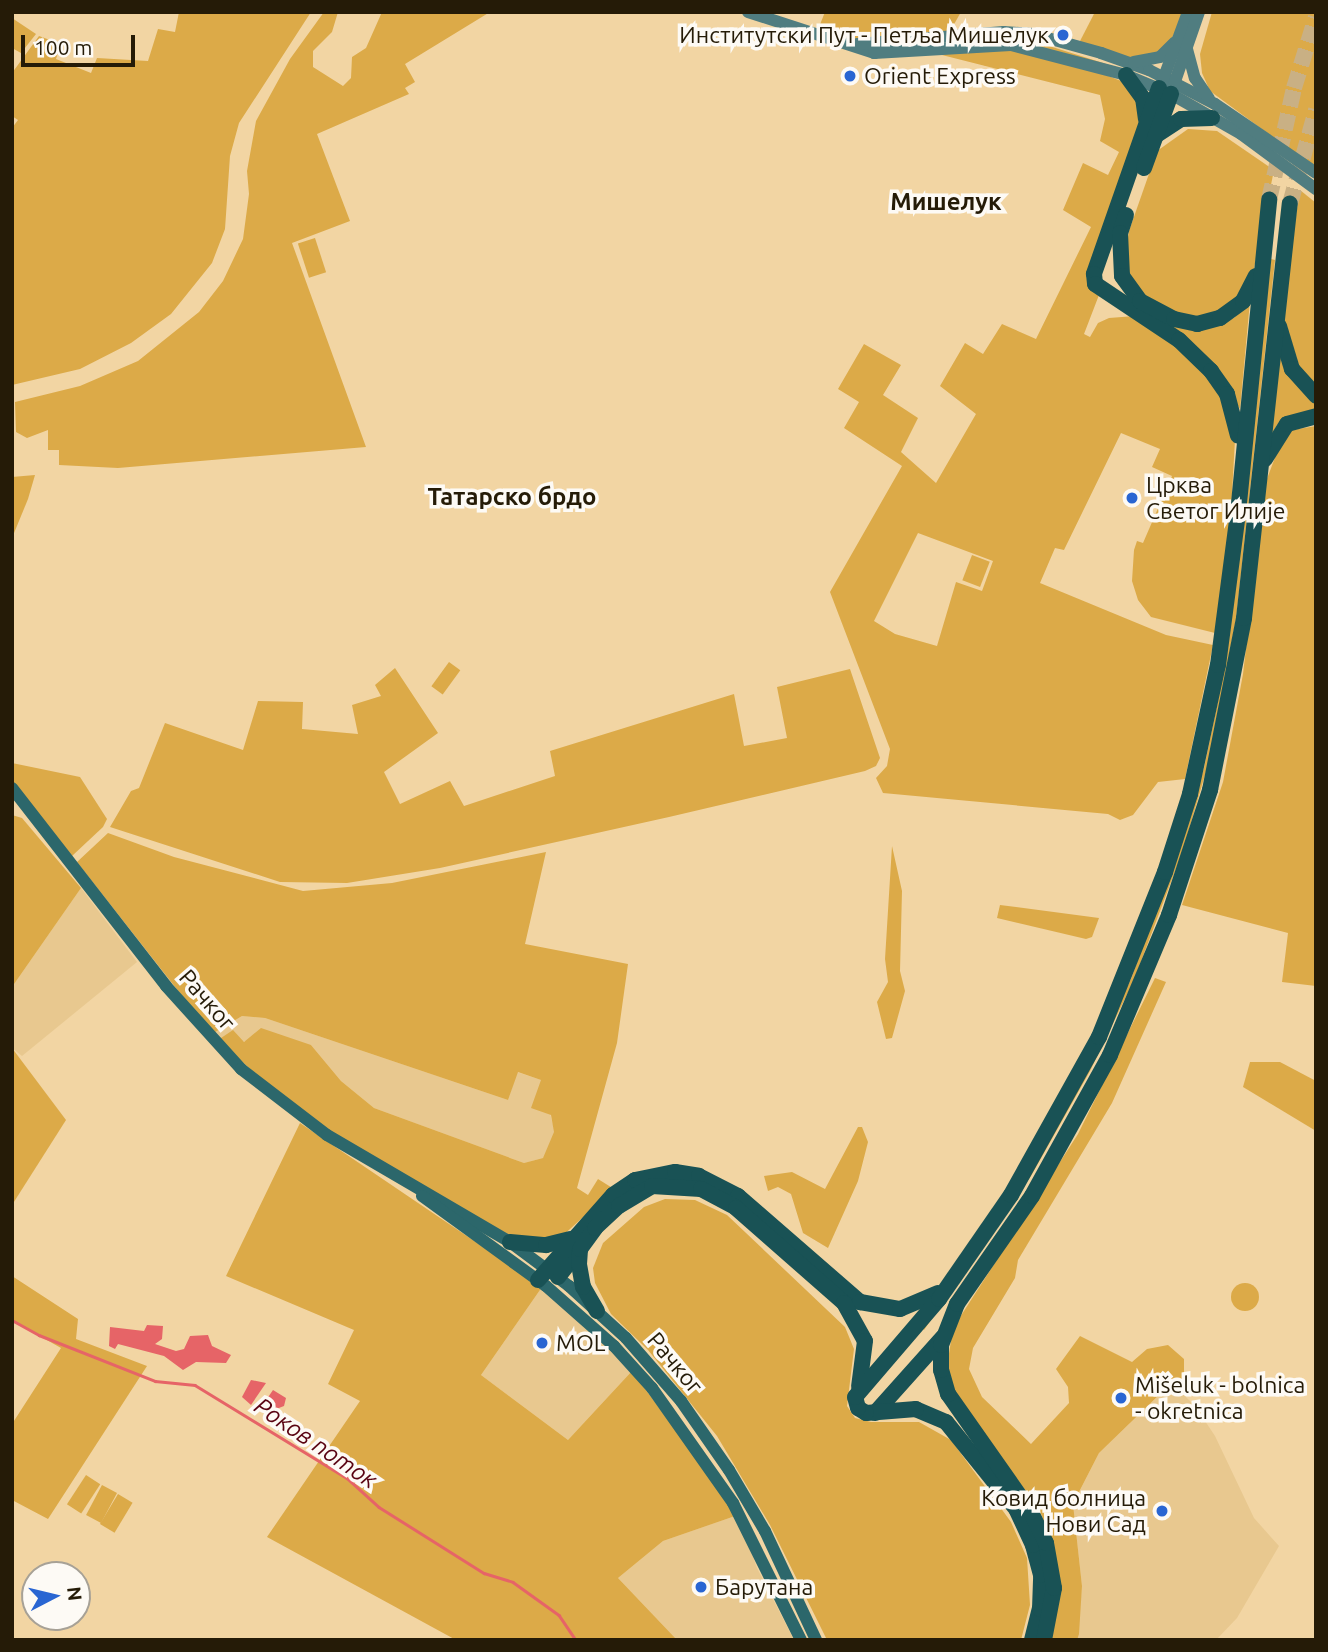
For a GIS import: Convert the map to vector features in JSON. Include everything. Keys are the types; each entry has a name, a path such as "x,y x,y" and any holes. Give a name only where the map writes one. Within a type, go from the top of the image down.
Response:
{"highway":[{"path":"1127,69 1143,97 1151,132 1094,274 1095,284 1179,340 1210,371 1235,416 1242,475"},
{"path":"1167,85 1120,233 1122,276 1140,301 1187,324 1211,322 1243,301 1263,250"},
{"path":"1151,132 1181,118 1213,111"},
{"path":"859,1387 953,1280 1011,1195 1099,1037 1165,872 1195,776 1220,653 1242,475 1269,201"},
{"path":"875,1413 943,1336 957,1304 1032,1196 1110,1055 1169,915 1212,779 1238,655 1290,204"},
{"path":"1278,292 1284,353 1302,383 1316,396"},
{"path":"1256,496 1264,461 1277,435 1293,421 1316,416"},
{"path":"547,1275 625,1186 645,1176 675,1172 699,1177 738,1196 860,1302 900,1309 924,1302 953,1280"},
{"path":"510,1242 575,1244 634,1195 663,1184 701,1189 736,1208 844,1303 865,1341 867,1355 856,1405 864,1412 875,1413 916,1409 946,1422 1017,1510 1033,1545 1041,1575 1040,1609 1032,1640"},
{"path":"575,1244 583,1287 597,1311"},
{"path":"943,1336 941,1370 948,1394 1031,1512 1046,1543 1054,1588 1044,1640"}],"main road":[{"name":"Рачког","path":"12,788 166,986 225,1053 292,1111 417,1190 510,1242 547,1275 614,1346 687,1432 752,1536 801,1640"},
{"name":"Рачког","path":"417,1190 449,1219 547,1275 597,1311 663,1379 713,1445 765,1531 816,1640"}],"street":[{"path":"748,12 885,54 1011,45 1127,69 1160,57 1183,43"},
{"path":"1188,12 1183,43 1195,78 1213,111 1316,189"},
{"path":"1167,85 1183,43 1199,12"},
{"path":"846,44 1019,33 1167,85 1316,173"}],"shaded area":[{"path":"179,12 311,12 239,123 230,156 225,229 212,263 171,314 131,343 80,369 12,385 12,128 18,120 12,116 12,73 39,36 61,44 56,59 91,73 97,58 148,61 158,29 175,32"},
{"path":"324,12 338,12 332,32 313,51 313,67 343,86 351,78 352,57 366,48 382,12 490,12 405,64 415,82 405,88 409,94 317,134 350,221 292,243 366,447 118,468 59,465 59,450 48,450 48,430 27,438 16,432 15,402 80,386 138,361 199,312 223,281 243,239 249,194 247,171 256,121 290,59"},
{"path":"825,12 961,12 949,33 846,41 817,32"},
{"path":"1095,12 1185,12 1168,46 1141,61 1079,43"},
{"path":"1212,12 1316,12 1316,169 1210,91 1202,73 1200,54"},
{"path":"12,18 36,34 21,53 12,48"},
{"path":"997,36 1027,39 1119,68 997,39 898,50"},
{"path":"987,50 1021,51 1096,71 1126,83 1140,101 1144,121 1086,277 1099,295 1084,334 1090,337 1098,323 1109,318 1135,316 1191,356 1223,398 1235,440 1231,511 1215,633 1151,617 1138,600 1132,581 1134,550 1137,541 1143,543 1172,476 1152,467 1160,449 1121,433 1064,550 1055,548 1040,583 1166,635 1213,645 1185,779 1158,782 1133,815 1120,820 1108,814 883,793 876,778 887,766 890,749 830,592 902,466 844,428 859,402 838,389 864,344 901,365 883,395 918,418 901,452 936,483 976,414 940,386 965,343 983,354 1002,324 1036,339 1091,227 1063,210 1083,163 1108,175 1119,152 1100,141 1105,119 1100,95 938,54","holes":["918,533 993,561 982,591 956,582 937,646 895,634 874,621"]},
{"path":"1188,129 1217,131 1274,170 1252,278 1240,300 1197,321 1142,299 1124,262 1129,231 1157,151"},
{"path":"1300,190 1316,203 1316,390 1296,368 1285,327 1284,291"},
{"path":"315,238 326,272 309,278 298,244"},
{"path":"1271,259 1275,260 1236,619 1207,768 1183,850 1134,980 1090,1071 1031,1176 924,1330 921,1327 1087,1070 1131,979 1178,849 1204,768 1218,701"},
{"path":"1250,301 1240,409 1216,369 1169,323 1216,323 1234,318"},
{"path":"1278,345 1316,401 1316,412 1289,416 1277,425 1267,442"},
{"path":"1316,426 1316,986 1282,982 1288,933 1182,905 1223,782 1243,674 1265,484 1279,447 1292,430"},
{"path":"35,475 28,499 12,538 12,477"},
{"path":"972,555 990,562 980,587 962,580"},
{"path":"449,662 460,670 443,694 431,686"},
{"path":"395,668 438,733 384,772 400,804 450,781 464,806 555,776 550,751 734,694 744,746 787,738 777,687 850,669 880,758 876,766 865,771 669,817 440,868 347,883 280,882 110,827 131,791 139,788 165,723 243,750 258,701 303,702 302,729 358,734 352,705 381,696 375,685"},
{"path":"12,763 80,777 107,819 103,827 72,856 12,783"},
{"path":"12,815 22,818 81,888 12,987"},
{"path":"108,833 174,857 303,891 392,883 546,852 525,944 628,964 617,1043 577,1188 588,1195 598,1179 614,1189 559,1239 511,1236 384,1165 291,1106 218,1040 233,1030 244,1042 261,1028 311,1045 341,1081 374,1108 524,1163 543,1158 554,1132 551,1115 531,1108 541,1080 518,1072 508,1100 265,1018 242,1016 212,1034 77,862"},
{"path":"892,846 902,891 900,971 905,991 892,1038 886,1039 877,1002 888,982 885,959"},
{"path":"81,888 137,962 22,1056 12,1048 12,987"},
{"path":"1000,905 1099,918 1092,937 1086,939 997,918"},
{"path":"1155,978 1166,982 1112,1103 1018,1260 1015,1278 973,1348 969,1369 982,1397 1031,1444 1069,1403 1068,1387 1056,1369 1080,1336 1132,1362 1147,1349 1168,1345 1184,1359 1184,1395 1161,1393 1099,1453 1073,1504 1082,1586 1079,1634 1077,1640 1050,1640 1054,1548 1040,1511 952,1389 947,1366 953,1328 1078,1134"},
{"path":"242,1016 265,1018 508,1100 517,1072 541,1080 555,1132 550,1150 543,1158 524,1163 374,1108 341,1081 311,1045 218,1040 212,1034"},
{"path":"12,1048 66,1120 12,1205"},
{"path":"1250,1062 1280,1062 1316,1081 1316,1131 1243,1087"},
{"path":"300,1123 542,1287 481,1375 568,1440 632,1371 738,1515 663,1541 618,1578 677,1640 456,1640 267,1537 360,1401 328,1384 354,1330 226,1276"},
{"path":"858,1127 862,1127 868,1142 858,1181 828,1248 803,1233 791,1194 778,1187 768,1191 764,1176 792,1172 825,1189"},
{"path":"665,1199 695,1200 727,1215 845,1327 854,1349 847,1406 855,1418 871,1422 919,1422 951,1440 1011,1522 1027,1558 1030,1605 1021,1640 827,1640 770,1525 717,1436 648,1350 611,1314 595,1283 593,1268 603,1243 644,1207"},
{"path":"12,1276 78,1319 76,1339 147,1366 48,1519 12,1500 12,1424 61,1348 15,1322 12,1326"},
{"path":"1245,1283 1255,1287 1259,1297 1255,1307 1245,1311 1235,1307 1231,1297 1235,1287"},
{"path":"542,1287 632,1371 568,1440 481,1375"},
{"path":"147,1325 163,1326 162,1339 155,1344 176,1351 184,1349 190,1336 208,1335 212,1346 231,1355 226,1363 196,1362 183,1370 164,1356 118,1344 115,1349 109,1346 110,1327 144,1331"},
{"path":"251,1380 266,1383 251,1405 242,1397"},
{"path":"273,1390 286,1398 284,1406 266,1413 260,1409"},
{"name":"Ковид болница Нови Сад","path":"1161,1393 1184,1395 1195,1406 1215,1436 1254,1518 1279,1546 1237,1618 1216,1640 1077,1640 1082,1586 1073,1504 1099,1453"},
{"path":"86,1475 100,1484 81,1514 67,1504"},
{"path":"102,1485 117,1493 101,1523 86,1515"},
{"path":"118,1494 133,1503 115,1533 100,1524"},
{"path":"738,1515 757,1568 794,1640 677,1640 618,1578 663,1541"}],"waterway":[{"name":"Роков поток","path":"12,1320 39,1335 155,1381 195,1385 347,1478 379,1507 484,1573 513,1582 559,1615 576,1640"}],"tunnel":[{"path":"1269,200 1294,88 1316,17"},
{"path":"1290,204 1316,110"}],"place":[{"name":"Институтски Пут - Петља Мишелук","path":"1063,35"},
{"name":"Orient Express","path":"850,76"},
{"name":"Црква Светог Илије","path":"1132,498"},
{"name":"MOL","path":"542,1343"},
{"name":"Mišeluk - bolnica - okretnica","path":"1121,1398"},
{"name":"Ковид болница Нови Сад","path":"1162,1511"},
{"name":"Барутана","path":"701,1587"}],"district":[{"name":"Мишелук","path":"946,202"},
{"name":"Татарско брдо","path":"512,497"}]}
